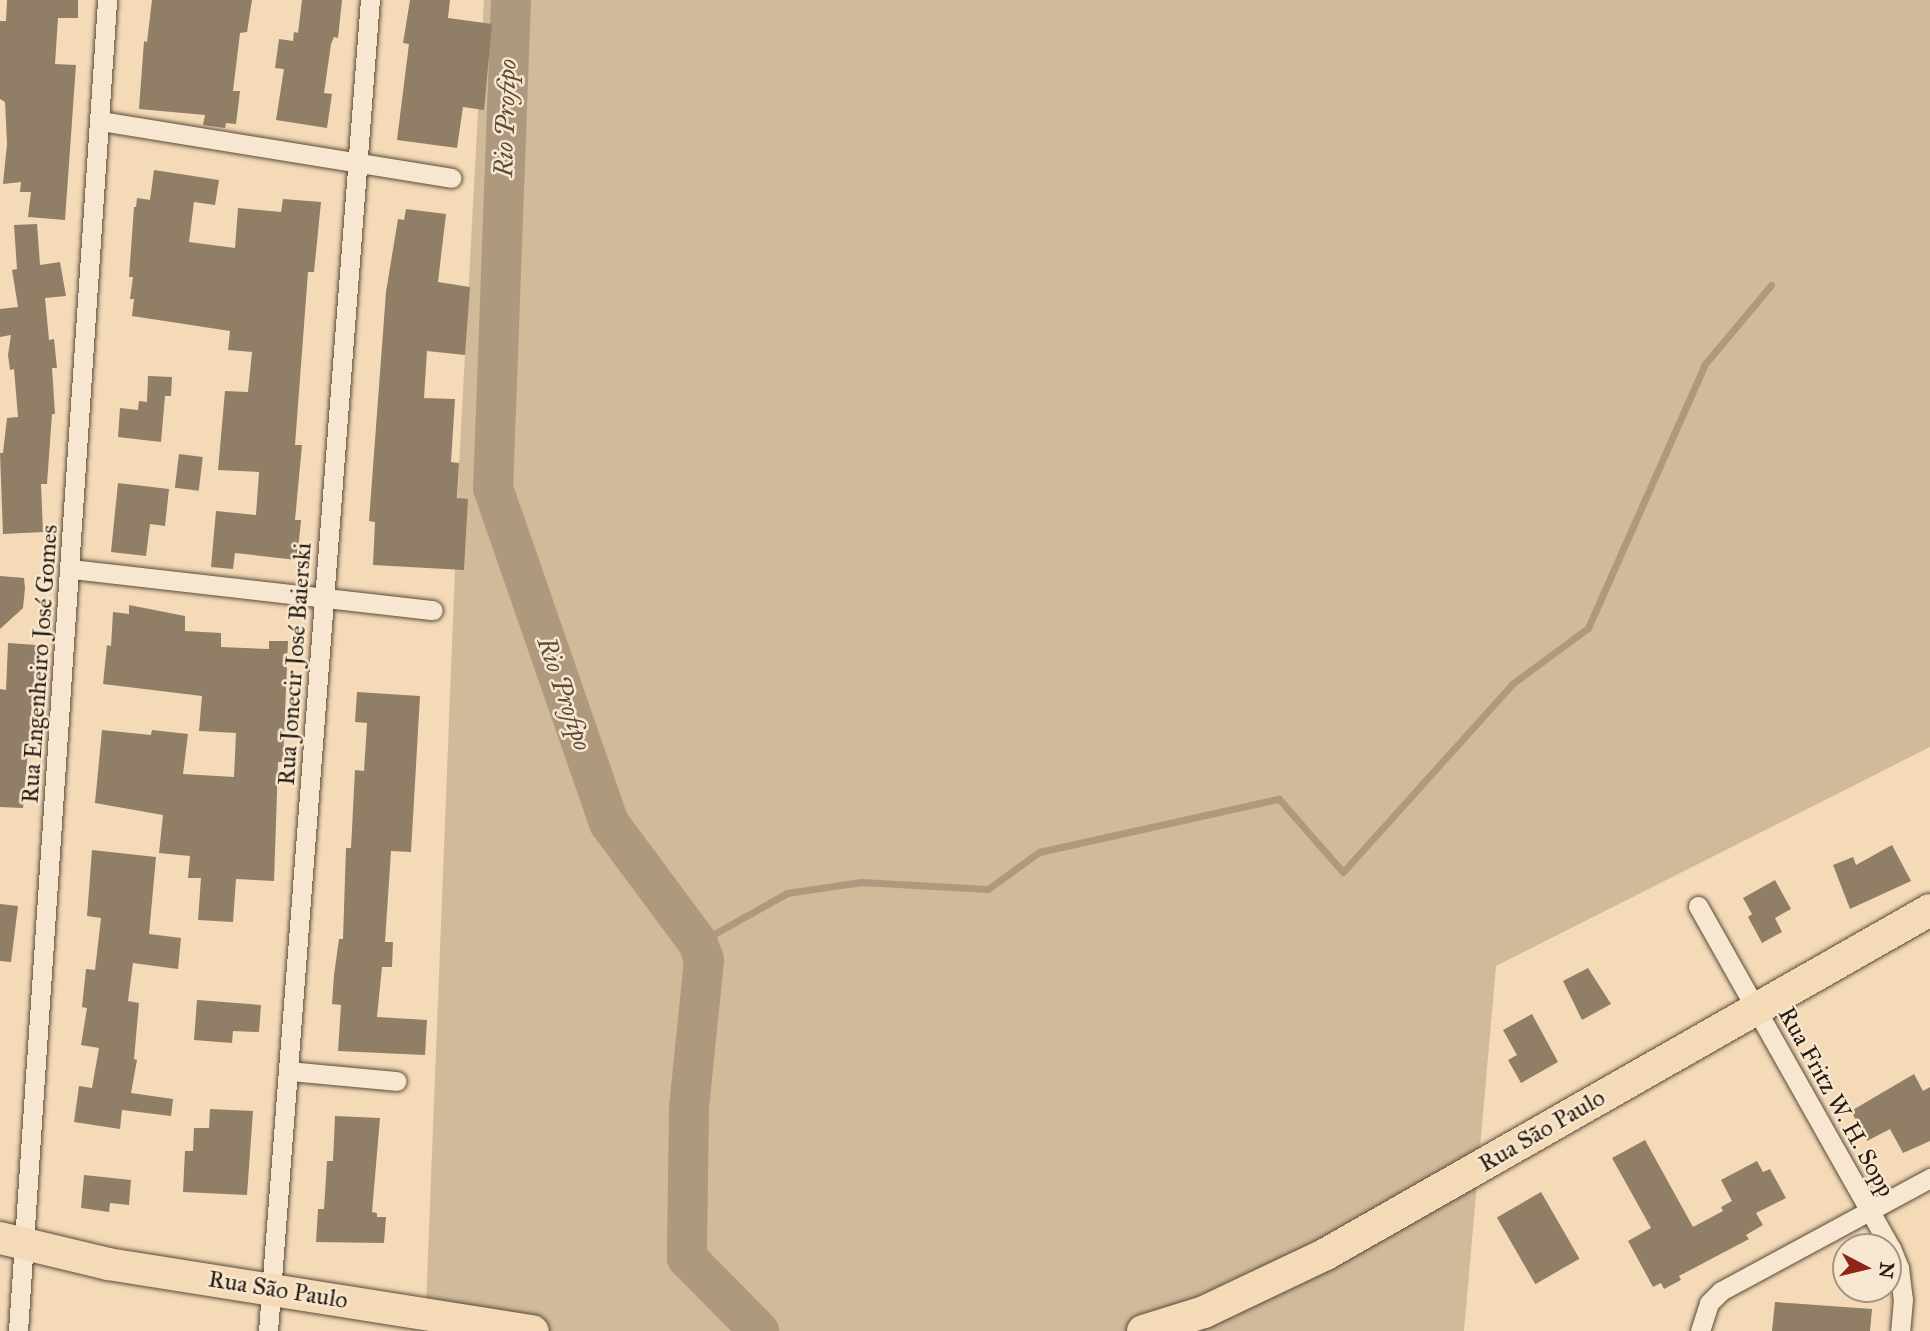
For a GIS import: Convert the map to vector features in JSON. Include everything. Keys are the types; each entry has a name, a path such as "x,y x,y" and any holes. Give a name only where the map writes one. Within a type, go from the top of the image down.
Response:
{"main road":[{"name":"Rua São Paulo","path":"1143,1331 1204,1312 1326,1254 1930,910"},
{"name":"Rua São Paulo","path":"12,1242 107,1264 533,1331"}],"street":[{"name":"Rua Engenheiro José Gomes","path":"18,1331 12,1242 71,569 107,0"},
{"name":"Rua Jonecir José Baierski","path":"268,1331 370,0"},
{"path":"100,121 451,178"},
{"path":"71,569 433,610"},
{"name":"Rua Fritz W. H. Sopp","path":"1698,906 1870,1211 1899,1268 1903,1299 1900,1331"},
{"path":"289,1071 397,1081"},
{"path":"1700,1331 1709,1303 1721,1292 1930,1178"}],"shaded area":[{"path":"484,0 1930,0 1930,747 1496,966 1464,1331 425,1331 459,466"}],"building":[{"path":"7,0 78,0 78,18 58,18 55,64 76,65 65,220 28,217 31,192 20,192 21,182 3,184 7,144 5,102 0,99 0,21 6,21"},
{"path":"152,0 252,0 247,32 240,33 233,91 240,91 236,124 226,123 225,128 203,125 205,115 139,109 144,41 147,42"},
{"path":"302,0 342,0 338,38 334,37 331,44 324,93 332,94 327,128 276,120 284,69 275,68 279,39 293,41 294,32 298,33"},
{"path":"410,0 450,0 448,18 492,24 484,110 463,107 457,148 397,140 409,44 403,43"},
{"path":"154,170 219,180 215,205 194,202 189,242 235,248 238,208 281,212 283,199 321,202 314,272 308,272 295,445 302,445 295,520 301,520 297,560 235,553 233,569 211,567 216,511 256,515 259,472 218,470 225,391 248,392 252,352 228,350 230,331 132,316 134,299 130,299 133,277 129,277 134,207 137,198 150,200"},
{"path":"406,209 446,214 438,282 470,287 465,355 427,351 424,398 455,399 451,462 459,463 457,498 468,499 464,570 373,565 375,522 369,521 386,292 398,219 404,220"},
{"path":"37,224 40,265 60,262 66,296 45,298 49,340 54,339 57,368 52,368 55,414 52,414 47,484 41,484 43,532 3,534 0,453 3,453 7,418 18,417 14,369 10,370 8,355 11,335 0,337 0,309 18,307 12,270 17,269 14,225"},
{"path":"148,376 172,377 171,396 165,396 161,442 118,437 120,408 138,410 139,401 147,402"},
{"path":"179,454 203,457 199,491 175,488"},
{"path":"118,483 169,489 165,526 150,524 146,556 111,552"},
{"path":"0,576 24,578 25,588 23,608 0,629"},
{"path":"129,605 185,616 185,631 221,633 221,647 269,649 269,641 288,641 283,762 278,762 274,881 236,879 233,922 198,920 201,878 188,878 190,856 159,853 163,815 95,803 102,730 151,735 152,730 188,734 183,774 234,777 236,733 199,731 202,696 103,684 107,645 111,646 113,612 129,614"},
{"path":"8,643 37,645 23,808 0,807 0,689 6,690"},
{"path":"357,692 420,696 411,852 391,851 385,942 393,942 392,967 382,967 377,1017 427,1020 425,1055 338,1051 341,1005 332,1004 334,975 339,939 343,939 346,848 351,848 355,770 364,771 367,723 355,722"},
{"path":"1892,845 1911,881 1850,909 1833,865 1853,857 1856,865"},
{"path":"92,850 156,857 149,934 181,938 178,969 133,963 128,1001 139,1003 134,1059 137,1060 131,1093 173,1099 171,1116 122,1110 120,1129 74,1122 79,1086 92,1088 99,1048 81,1045 87,1008 82,1007 86,969 95,970 101,918 87,916"},
{"path":"1775,880 1791,909 1775,918 1782,932 1762,943 1748,917 1752,914 1743,898"},
{"path":"0,904 18,906 11,962 0,961"},
{"path":"1588,968 1611,1004 1582,1020 1563,981"},
{"path":"197,1000 261,1005 259,1032 233,1031 232,1043 194,1040"},
{"path":"1532,1014 1558,1062 1521,1083 1508,1060 1517,1055 1503,1030"},
{"path":"1914,1074 1923,1091 1930,1087 1930,1141 1903,1153 1890,1129 1867,1141 1851,1111"},
{"path":"210,1109 253,1111 247,1195 183,1192 185,1151 193,1151 194,1128 209,1128"},
{"path":"335,1116 380,1118 372,1212 377,1213 377,1217 386,1217 384,1243 316,1242 318,1209 324,1209 327,1161 333,1161"},
{"path":"1645,1140 1693,1227 1723,1211 1721,1207 1732,1201 1721,1180 1757,1161 1763,1172 1770,1169 1786,1198 1756,1213 1763,1225 1746,1235 1749,1239 1679,1276 1681,1280 1664,1289 1661,1283 1653,1287 1628,1241 1651,1228 1612,1158"},
{"path":"84,1175 131,1180 129,1205 110,1203 109,1212 81,1208"},
{"path":"1541,1192 1580,1259 1535,1284 1497,1218"},
{"path":"1775,1302 1872,1309 1870,1331 1772,1331"}],"waterway":[{"name":"Rio Profipo","path":"511,0 493,488 609,823 698,943 704,960 689,1107 687,1258 759,1331"},
{"path":"698,943 787,893 861,882 988,889 1039,852 1279,799 1343,872 1512,684 1588,628 1705,364 1771,285"}]}
